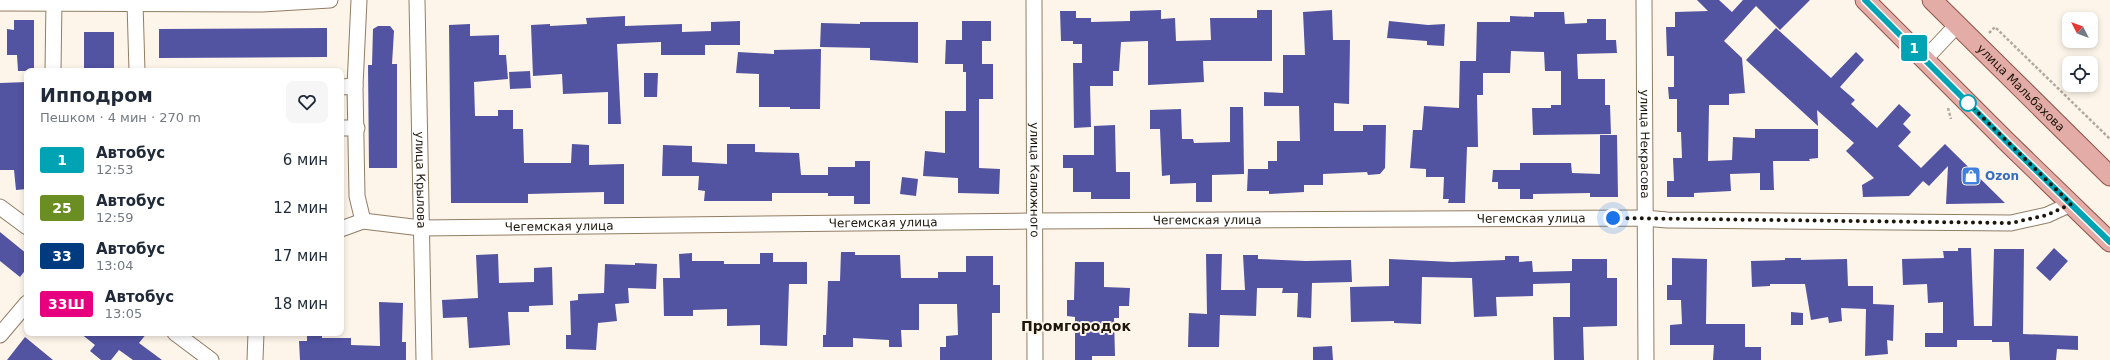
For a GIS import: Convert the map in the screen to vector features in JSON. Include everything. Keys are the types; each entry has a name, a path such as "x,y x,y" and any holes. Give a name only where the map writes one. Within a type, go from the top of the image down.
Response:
{"main road":[{"path":"1865,0 2110,242"},
{"name":"улица Мальбахова","path":"1932,0 2110,176"}],"street":[{"path":"0,3 54,1 262,4 330,0"},
{"path":"359,0 348,87 357,128 357,196 363,221"},
{"name":"улица Крылова","path":"417,0 424,360"},
{"name":"улица Калюжного","path":"1034,0 1033,221 1035,360"},
{"name":"улица Некрасова","path":"1644,0 1644,218 1646,360"},
{"path":"52,68 54,1"},
{"path":"135,3 137,68"},
{"path":"1925,59 1957,25"},
{"path":"344,128 357,128"},
{"name":"Чегемская улица","path":"344,228 363,221 422,228 1033,221 1644,218 1667,220 2011,223 2047,215 2071,204"},
{"path":"0,207 24,225"},
{"path":"0,335 24,307"},
{"path":"179,336 211,360"},
{"path":"255,360 256,336"}],"path":[{"path":"1985,37 1995,27 2110,139"}],"building":[{"path":"1697,0 1719,0 1732,12 1743,0 1810,0 1780,30 1756,6 1724,41 1742,58 1745,93 1729,94 1729,105 1709,105 1708,161 1732,160 1733,137 1755,138 1755,129 1818,129 1818,158 1809,159 1810,161 1773,161 1774,190 1760,190 1760,173 1730,174 1731,191 1694,193 1694,197 1667,197 1667,181 1674,181 1673,158 1682,158 1681,132 1677,132 1677,99 1669,99 1668,87 1674,87 1674,56 1667,56 1666,27 1675,27 1675,12 1708,11"},
{"path":"1161,10 1161,19 1175,18 1176,41 1211,40 1210,18 1257,18 1257,10 1272,10 1272,61 1203,61 1204,82 1148,85 1148,41 1121,42 1119,71 1113,71 1113,86 1090,86 1091,127 1074,128 1073,63 1082,63 1082,44 1073,44 1073,41 1061,41 1060,11 1076,11 1076,18 1091,18 1091,22 1130,21 1130,11"},
{"path":"1332,10 1333,40 1350,40 1349,104 1334,103 1334,131 1363,131 1363,125 1386,125 1385,168 1380,174 1368,175 1367,172 1323,174 1323,185 1304,185 1304,192 1269,194 1269,191 1247,191 1248,169 1268,169 1268,161 1277,161 1277,141 1300,141 1299,106 1264,106 1264,92 1283,93 1283,55 1305,55 1303,12"},
{"path":"1534,12 1564,12 1565,24 1587,23 1587,19 1606,19 1606,40 1616,40 1617,53 1577,54 1578,79 1605,79 1605,105 1610,105 1611,134 1533,135 1532,108 1551,108 1551,105 1561,105 1561,71 1545,71 1544,52 1511,51 1510,73 1483,73 1483,95 1477,95 1478,147 1467,147 1465,203 1448,203 1449,199 1443,199 1444,177 1426,177 1426,169 1410,168 1413,130 1422,130 1424,106 1459,108 1460,61 1476,61 1477,22 1510,22 1510,16 1534,17"},
{"path":"625,16 625,26 682,24 682,32 711,31 711,22 740,21 740,45 705,45 705,55 661,55 661,42 617,44 621,124 608,124 608,92 563,94 562,74 533,76 531,25 550,24 550,26 587,24 586,18"},
{"path":"14,20 34,20 34,68 24,68 24,71 18,71 17,55 7,55 7,29 14,30"},
{"path":"962,21 991,21 991,41 982,41 982,64 993,64 993,99 979,99 979,168 1000,169 999,194 958,193 958,178 923,176 925,151 945,153 945,111 966,111 966,72 963,72 963,64 945,64 946,40 962,40"},
{"path":"1389,21 1428,25 1445,24 1444,46 1427,45 1427,41 1387,38"},
{"path":"860,22 918,22 918,63 870,60 870,48 820,47 821,23 860,24"},
{"path":"470,24 470,36 499,35 499,55 506,55 508,79 474,82 475,116 498,116 498,110 513,110 513,129 523,129 524,163 571,163 572,144 589,145 589,165 624,164 624,204 604,204 604,192 528,194 528,203 451,203 449,25"},
{"path":"378,26 390,26 394,31 392,64 397,64 397,168 369,168 368,65 372,65 373,29"},
{"path":"327,28 327,57 159,58 159,29"},
{"path":"1776,28 1831,78 1856,52 1864,60 1840,87 1855,100 1851,104 1877,128 1899,104 1911,115 1903,124 1911,132 1898,146 1921,168 1945,144 2005,203 1946,204 1948,166 1929,186 1923,181 1909,196 1863,197 1862,185 1874,178 1846,151 1854,143 1817,110 1818,126 1746,60"},
{"path":"84,32 114,32 114,68 84,68"},
{"path":"821,49 820,109 759,107 759,74 736,73 738,52 774,54 774,50"},
{"path":"530,71 531,88 510,89 509,72"},
{"path":"644,73 658,73 657,97 644,97"},
{"path":"24,82 24,189 16,190 14,170 0,170 0,83"},
{"path":"1230,107 1243,107 1244,174 1212,175 1212,202 1196,202 1196,183 1170,184 1170,175 1162,176 1160,129 1150,129 1150,110 1181,109 1182,139 1193,139 1194,143 1230,142"},
{"path":"1115,125 1116,172 1130,172 1130,199 1091,199 1091,192 1073,192 1073,168 1063,168 1063,155 1094,155 1094,126"},
{"path":"1600,135 1617,135 1618,197 1590,197 1590,193 1533,194 1533,199 1520,199 1520,189 1498,189 1498,182 1492,182 1493,170 1520,170 1520,163 1571,163 1572,173 1600,174"},
{"path":"727,144 755,144 755,152 799,153 801,175 828,175 828,167 855,167 855,161 870,161 870,204 854,204 854,196 828,196 828,193 772,193 772,201 704,201 705,191 698,190 699,176 662,176 663,145 692,146 692,162 727,164"},
{"path":"902,177 918,179 916,196 900,194"},
{"path":"0,232 24,252 24,272 20,277 0,261"},
{"path":"1958,248 1971,248 1974,326 1992,326 1994,249 2024,249 2023,334 2078,336 2078,350 2057,349 2056,360 2010,360 2009,342 1992,342 1992,340 1957,340 1957,347 1925,347 1925,333 1943,333 1943,302 1928,303 1927,284 1903,285 1902,259 1944,258 1943,251 1958,251"},
{"path":"2054,248 2068,261 2050,281 2036,268"},
{"path":"841,252 855,252 855,255 900,255 901,278 938,278 938,272 966,272 966,256 993,256 993,285 1000,285 1000,313 992,313 992,360 940,360 940,347 946,347 946,336 958,335 957,304 919,304 919,330 901,330 902,347 889,347 889,340 853,338 853,347 823,347 823,335 826,335 828,281 840,281"},
{"path":"692,253 692,261 724,261 724,264 760,264 760,253 773,253 773,262 807,262 807,284 789,284 787,346 760,345 760,325 727,326 727,309 693,310 693,316 664,316 663,278 680,278 679,254"},
{"path":"498,254 499,283 534,282 534,268 552,267 553,305 529,306 529,312 508,312 510,345 469,348 467,317 443,318 442,300 478,298 476,255"},
{"path":"1206,254 1222,254 1221,290 1245,290 1243,255 1258,255 1258,259 1306,261 1351,260 1352,282 1312,283 1311,318 1297,317 1298,293 1282,293 1283,288 1257,288 1256,316 1220,315 1219,347 1188,347 1189,313 1207,314"},
{"path":"1505,256 1519,256 1519,262 1532,261 1533,272 1572,271 1572,259 1607,259 1607,278 1617,278 1617,326 1583,327 1584,360 1554,360 1553,317 1570,317 1570,283 1533,284 1533,296 1496,297 1497,316 1474,317 1472,278 1422,277 1421,324 1394,323 1394,321 1351,322 1350,287 1389,286 1389,259 1452,262 1505,260"},
{"path":"1672,258 1707,259 1706,324 1745,324 1745,347 1761,347 1761,360 1713,360 1714,345 1670,345 1670,325 1682,324 1681,300 1667,300 1667,285 1672,285"},
{"path":"1785,258 1801,258 1801,260 1847,259 1848,286 1873,286 1873,304 1894,305 1893,341 1887,340 1888,354 1865,356 1866,309 1841,308 1842,321 1829,323 1828,317 1811,320 1805,284 1770,284 1770,286 1752,287 1751,261 1785,260"},
{"path":"1075,262 1104,262 1104,287 1130,288 1129,306 1119,306 1119,318 1114,318 1115,356 1092,356 1092,360 1075,360 1075,317 1067,316 1067,300 1074,300"},
{"path":"635,263 657,264 656,289 628,288 629,303 615,304 617,321 598,323 596,350 566,349 566,335 571,335 570,301 578,300 578,294 604,293 605,264 635,265"},
{"path":"379,302 403,303 402,342 406,342 406,360 300,360 299,341 307,341 307,336 322,336 322,338 351,338 351,345 380,346"},
{"path":"1791,312 1803,313 1803,325 1791,325"},
{"path":"84,336 145,336 139,343 162,360 133,360 119,350 111,360 101,360 90,351 95,345"},
{"path":"25,337 53,360 7,360"},
{"path":"1332,346 1333,360 1313,360 1313,347"}],"bus line":[{"name":"1","path":"1865,0 2008,143 2110,242"}],"place":[{"name":"Ozon","path":"1971,176"}],"district":[{"name":"Промгородок","path":"1076,326"}],"route":[{"path":"1613,218 1667,220 2011,223 2047,215 2071,204 1967,102 1968,103"}]}
